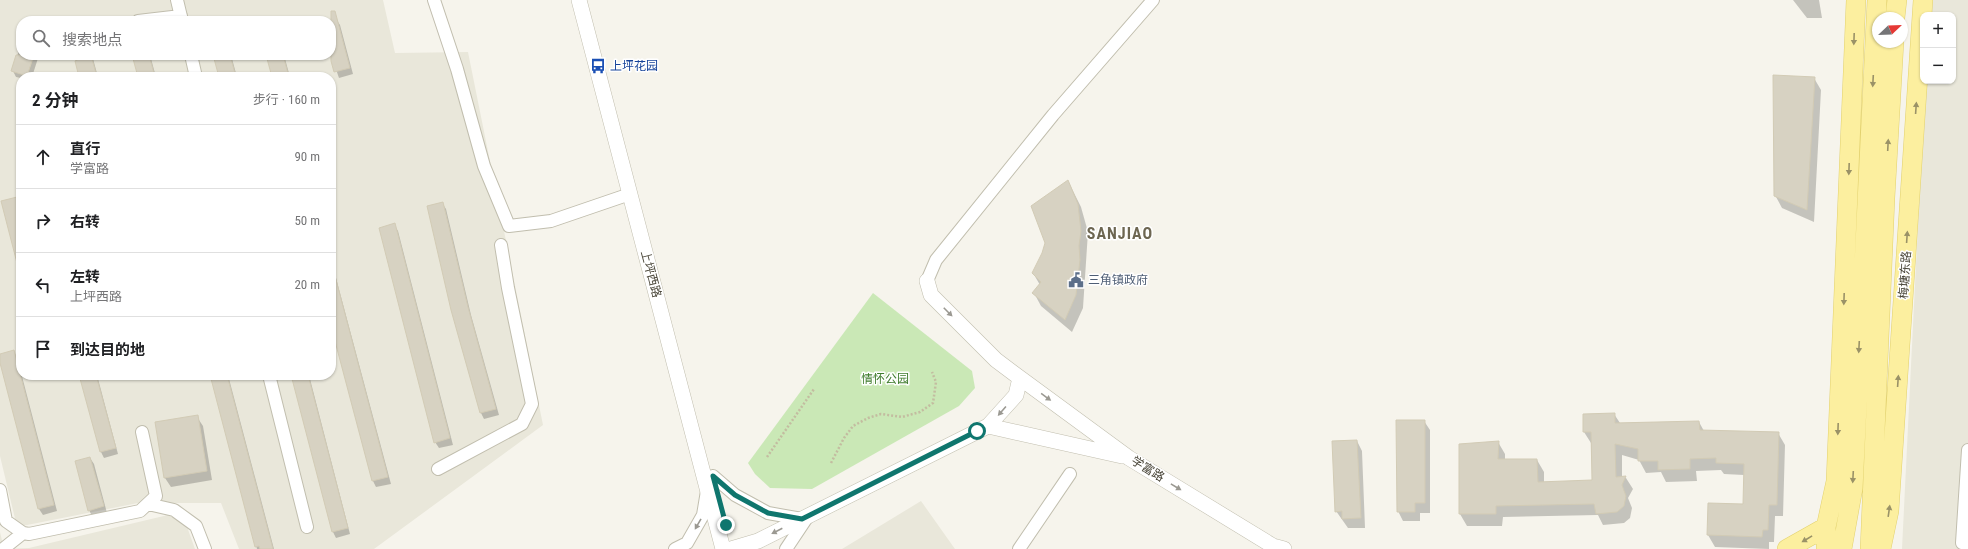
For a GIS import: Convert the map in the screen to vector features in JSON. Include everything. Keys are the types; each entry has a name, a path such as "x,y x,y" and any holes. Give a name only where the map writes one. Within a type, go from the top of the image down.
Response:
{"main road":[{"path":"1826,549 1826,527 1836,481 1856,0"},
{"path":"1842,549 1853,488 1876,0"},
{"path":"1896,0 1896,12"},
{"name":"梅塘东路","path":"1881,549 1890,511 1923,0"},
{"path":"1870,549 1885,198 1894,48"},
{"path":"1788,549 1826,527"}],"street":[{"path":"177,0 181,16"},
{"path":"434,0 457,69 484,166 509,226 551,221 630,194"},
{"name":"上坪西路","path":"579,0 630,194 710,483 731,549"},
{"name":"上坪西路","path":"587,0 710,483 723,549"},
{"path":"927,281 936,260 1053,115 1153,0"},
{"path":"192,60 195,72"},
{"path":"438,469 522,424 532,404 508,288 501,245"},
{"name":"学富路","path":"927,281 931,295 996,360 1129,458 1273,546 1284,549"},
{"path":"731,549 758,541 988,426 1016,395 1020,378"},
{"path":"270,380 307,527"},
{"path":"988,426 1129,458"},
{"path":"0,490 6,521 23,533 29,534 140,511 156,496 142,432"},
{"path":"1968,450 1962,543 1968,544"},
{"path":"1019,549 1070,474"},
{"path":"675,549 687,543 703,515 710,483 768,513 805,518"},
{"path":"148,504 174,510 196,526 205,549"},
{"path":"786,549 805,518"},
{"path":"3,549 23,533"}],"path":[{"path":"831,463 844,438 853,426 868,418 881,414 902,417 920,412 933,402 936,382 932,372"},
{"path":"768,457 814,389"}],"shaded area":[{"path":"0,0 383,0 395,53 468,52 543,425 374,549 239,549 221,503 138,503 17,527 0,456"},
{"path":"1929,0 1968,0 1968,549 1902,549 1925,84 1956,84 1956,12 1928,12"},
{"path":"921,501 955,549 842,549"},
{"path":"168,515 186,524 195,549 4,549 29,548"},
{"path":"0,532 4,549 0,549"}],"green space":[{"name":"情怀公园","path":"873,293 972,371 975,388 959,406 812,489 770,488 755,474 748,463"}],"building":[{"path":"331,11 335,11 350,68 334,72 331,60 336,60 336,16 331,16"},
{"path":"16,55 16,60 32,60 28,72 16,73 11,71"},
{"path":"92,60 96,72 78,72 75,61"},
{"path":"133,60 150,60 154,72 137,72"},
{"path":"214,60 231,60 235,72 218,72"},
{"path":"267,60 284,60 288,72 271,72"},
{"path":"1773,75 1815,77 1807,210 1774,196"},
{"path":"1068,180 1078,204 1081,231 1079,246 1080,260 1076,295 1065,320 1032,293 1041,282 1032,273 1042,253 1045,243 1031,206"},
{"path":"16,197 16,259 1,201"},
{"path":"443,202 468,307 496,409 480,413 451,310 427,206"},
{"path":"395,223 450,438 434,443 379,228"},
{"path":"336,280 388,477 372,481 336,345"},
{"path":"14,350 16,358 16,380 22,380 54,505 38,509 0,363 0,354"},
{"path":"80,380 97,380 116,448 100,452"},
{"path":"211,380 228,380 273,549 260,549 259,546 255,547"},
{"path":"292,380 309,380 348,528 332,532"},
{"path":"1615,413 1615,423 1699,421 1700,430 1779,432 1777,505 1769,505 1768,530 1763,530 1762,537 1707,535 1708,503 1743,504 1744,464 1716,463 1716,458 1690,459 1690,469 1658,470 1658,461 1638,461 1638,449 1615,444 1616,477 1626,476 1622,485 1626,496 1624,506 1617,512 1596,514 1594,504 1496,506 1496,514 1459,514 1459,444 1499,441 1498,459 1537,459 1538,482 1592,480 1591,432 1583,432 1583,414"},
{"path":"198,415 207,471 164,478 155,422"},
{"path":"1396,420 1425,420 1425,503 1415,503 1415,512 1397,512"},
{"path":"1357,440 1361,518 1342,519 1342,511 1335,512 1332,441"},
{"path":"90,457 104,506 88,511 75,461"}],"place":[{"name":"上坪花园","path":"598,66"},
{"name":"三角镇政府","path":"1076,280"}],"district":[{"name":"SANJIAO","path":"1120,233"}],"route":[{"path":"726,525 713,476 735,495 768,513 802,519 977,431"}]}
